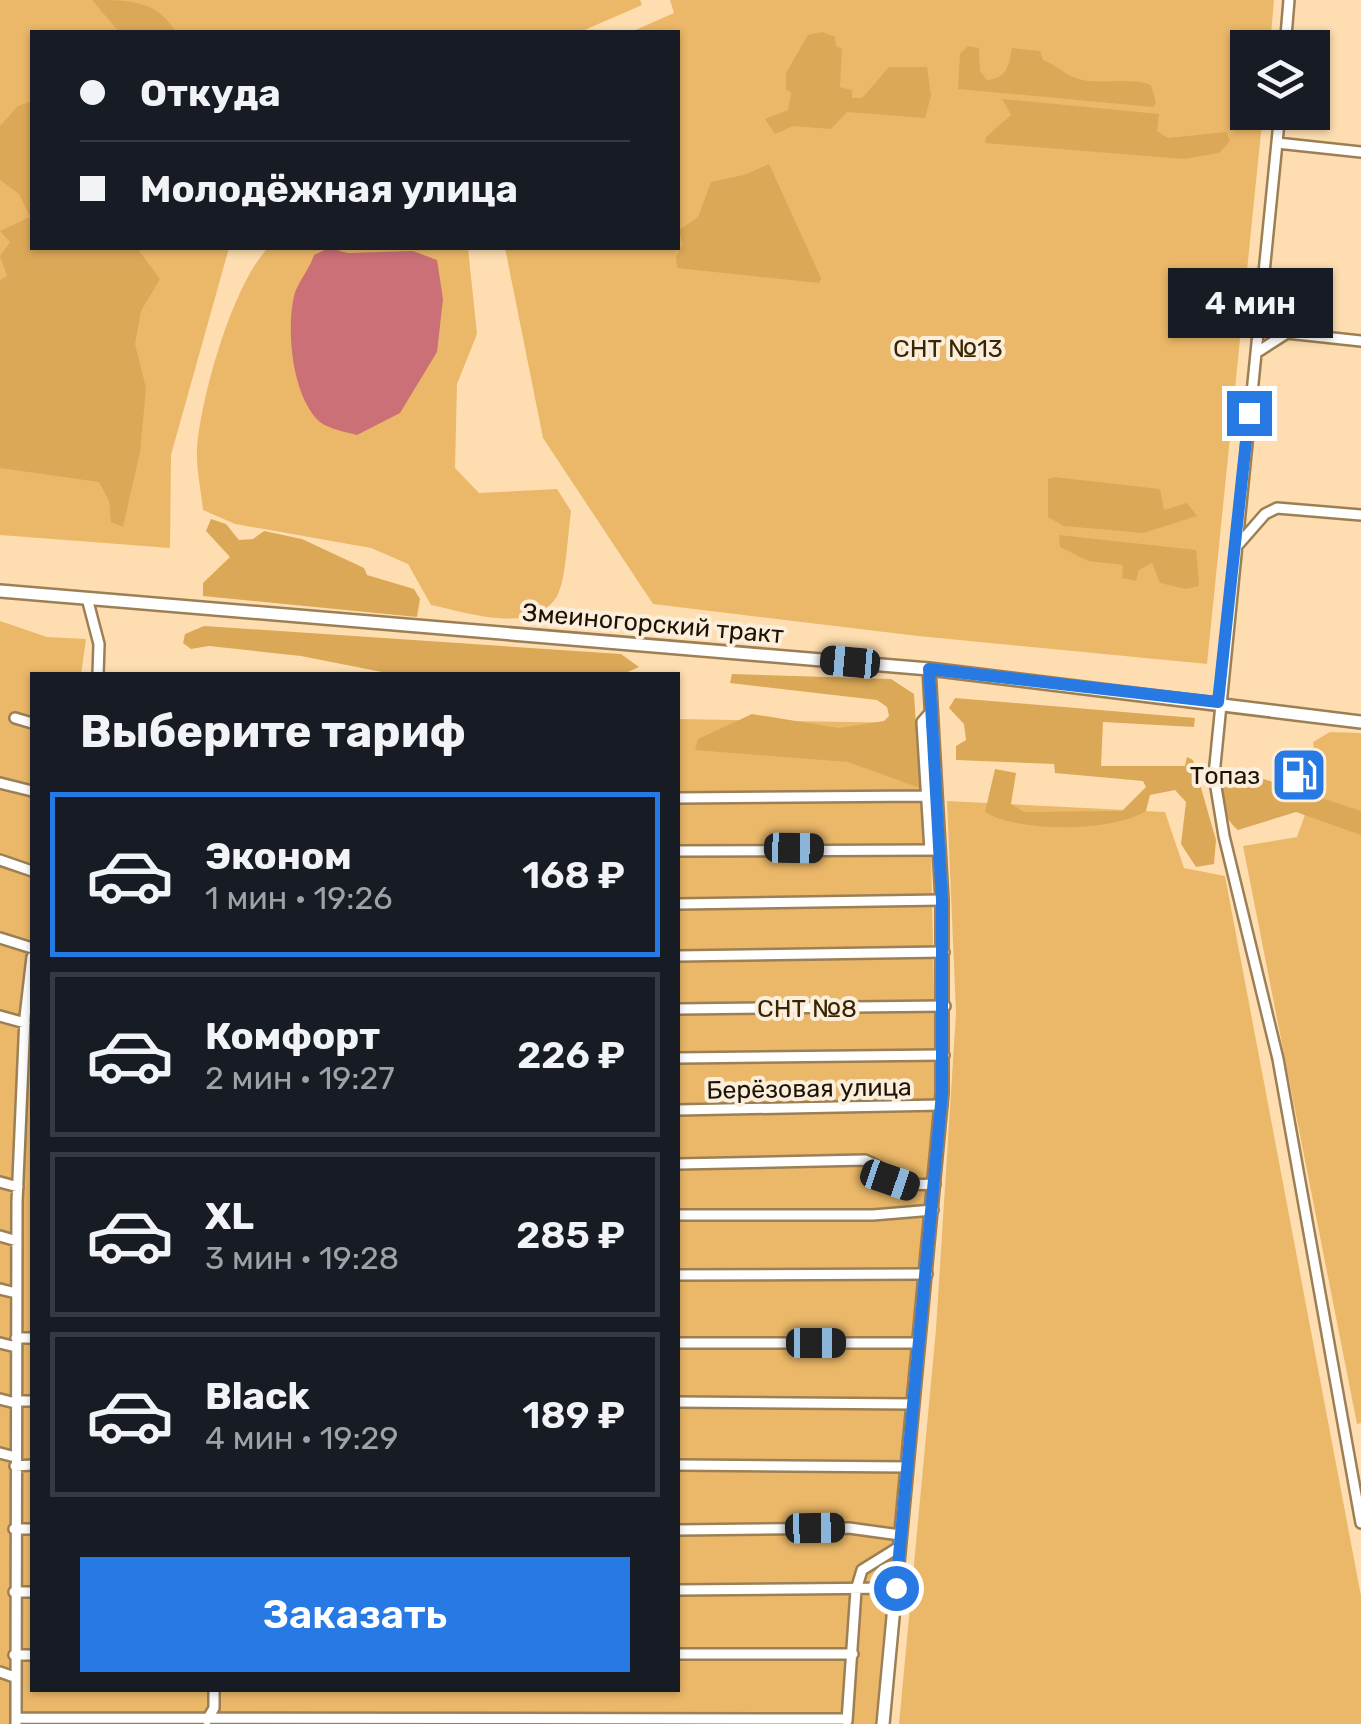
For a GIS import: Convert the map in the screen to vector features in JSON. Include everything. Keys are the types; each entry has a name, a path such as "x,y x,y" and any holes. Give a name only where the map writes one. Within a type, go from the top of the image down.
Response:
{"main road":[{"name":"Змеиногорский тракт","path":"0,590 929,669 1361,722"},
{"path":"882,1724 942,1105 944,952 942,900 934,850 929,669"}],"street":[{"path":"1286,30 1289,0"},
{"path":"1278,130 1218,702 1214,775 1220,817 1278,1059 1361,1523"},
{"path":"1277,143 1361,152"},
{"path":"1260,304 1268,324 1287,333 1361,341"},
{"path":"1255,353 1287,333"},
{"path":"1235,548 1265,514 1277,508 1361,515"},
{"path":"87,598 100,644 98,672"},
{"path":"680,851 934,850 924,796 922,722 928,715"},
{"path":"15,718 30,722"},
{"path":"0,783 30,790"},
{"path":"680,798 924,796"},
{"path":"0,860 30,870"},
{"path":"680,904 942,900"},
{"path":"0,938 30,947"},
{"path":"680,956 944,952"},
{"path":"30,990 18,1188 16,1721 847,1722 856,1590 862,1570 900,1541"},
{"path":"680,1009 945,1006"},
{"path":"0,1016 28,1019"},
{"path":"680,1058 944,1055"},
{"name":"Берёзовая улица","path":"680,1110 942,1105"},
{"path":"680,1164 865,1160 899,1183 935,1184"},
{"path":"0,1182 18,1188"},
{"path":"680,1216 873,1215 933,1210"},
{"path":"0,1236 17,1241"},
{"path":"680,1275 927,1274"},
{"path":"0,1288 16,1293"},
{"path":"0,1344 30,1338"},
{"path":"680,1342 919,1343"},
{"path":"0,1399 30,1401"},
{"path":"680,1402 913,1404"},
{"path":"0,1453 30,1465"},
{"path":"680,1465 907,1467"},
{"path":"0,1508 14,1512"},
{"path":"680,1530 850,1528 900,1541"},
{"path":"14,1530 30,1529"},
{"path":"0,1564 14,1568"},
{"path":"680,1590 896,1588"},
{"path":"14,1592 30,1592"},
{"path":"0,1618 14,1622"},
{"path":"680,1654 854,1654"},
{"path":"14,1655 30,1655"},
{"path":"0,1672 14,1676"},
{"path":"206,1722 214,1708 214,1692"}],"green space":[{"path":"0,0 640,0 642,5 585,30 30,30 30,250 228,250 171,455 170,548 0,535"},
{"name":"СНТ №13","path":"670,0 1274,0 1271,30 1230,30 1230,130 1261,130 1207,664 918,636 653,604 543,438 505,250 680,250 680,30 636,30 674,13"},
{"path":"266,250 468,250 477,334 457,384 455,468 479,493 557,489 571,511 563,579 557,596 546,608 532,615 498,618 431,605 408,564 371,548 235,524 203,510 197,448 205,400 231,313"},
{"name":"СНТ №8","path":"0,621 47,637 86,639 81,672 30,672 30,1692 680,1692 680,719 911,723 931,850 936,1085 875,1724 0,1724"},
{"path":"1330,732 1361,733 1361,1423 1357,1424 1243,846 1297,837 1318,778 1313,742"},
{"path":"947,801 1165,812 1184,868 1225,876 1361,1596 1361,1724 899,1724 936,1329 956,1013"}],"shaded area":[{"path":"92,0 141,4 160,14 175,30 117,30"},
{"path":"822,32 835,37 836,46 842,49 840,87 852,90 852,98 862,98 889,67 927,67 931,96 925,118 847,112 831,129 793,126 775,134 765,119 788,110 791,92 786,90 786,73 808,35"},
{"path":"968,46 979,48 980,71 987,80 1006,70 1012,48 1040,51 1043,60 1080,79 1151,85 1156,102 1153,107 958,89 960,54"},
{"path":"1002,99 1159,114 1157,131 1168,138 1226,132 1230,141 1219,153 1184,159 985,143 986,137 1011,115"},
{"path":"30,102 30,217 19,194 0,180 0,126 18,106"},
{"path":"769,164 821,278 819,283 677,268 676,256 683,245 680,229 698,217 711,182 744,175"},
{"path":"30,217 30,250 138,250 160,279 141,311 135,344 146,388 140,452 123,527 111,522 109,501 99,482 0,468 0,280 7,276 0,256 10,242 0,231"},
{"path":"325,250 413,251 437,260 443,299 437,352 400,413 357,435 320,422 297,380 291,344 292,310 298,286 314,255"},
{"path":"1048,479 1160,489 1164,510 1187,503 1197,516 1143,533 1064,526 1048,517"},
{"path":"211,519 226,524 239,540 253,539 264,531 302,539 364,568 367,575 414,589 420,599 417,617 203,596 203,583 230,557 206,531"},
{"path":"1059,535 1196,550 1199,586 1186,589 1160,583 1152,563 1139,570 1136,581 1122,578 1123,565 1088,561 1060,547"},
{"path":"204,626 621,654 639,667 628,672 382,672 301,656 209,646 191,649 183,643 185,634"},
{"path":"732,674 891,679 914,694 920,788 848,762 695,750 698,739 752,714 839,728 884,721 889,716 887,707 877,700 730,683"},
{"path":"955,698 1195,718 1194,727 1103,722 1101,766 1185,766 1187,757 1193,760 1216,840 1214,864 1196,867 1181,844 1186,802 1175,790 1150,795 1146,811 1131,818 1089,826 1019,824 985,812 995,769 1016,773 1011,804 1024,812 1122,811 1146,787 1143,781 1055,773 1054,764 956,760 956,746 966,740 964,724 949,708"},
{"path":"1227,767 1361,811 1361,835 1296,812 1238,830 1227,817 1222,802 1221,769"}],"place":[{"name":"Топаз","path":"1299,775"}],"route":[{"path":"896,1588 942,1093 942,900 928,715 929,669 1218,702 1249,413"}]}
